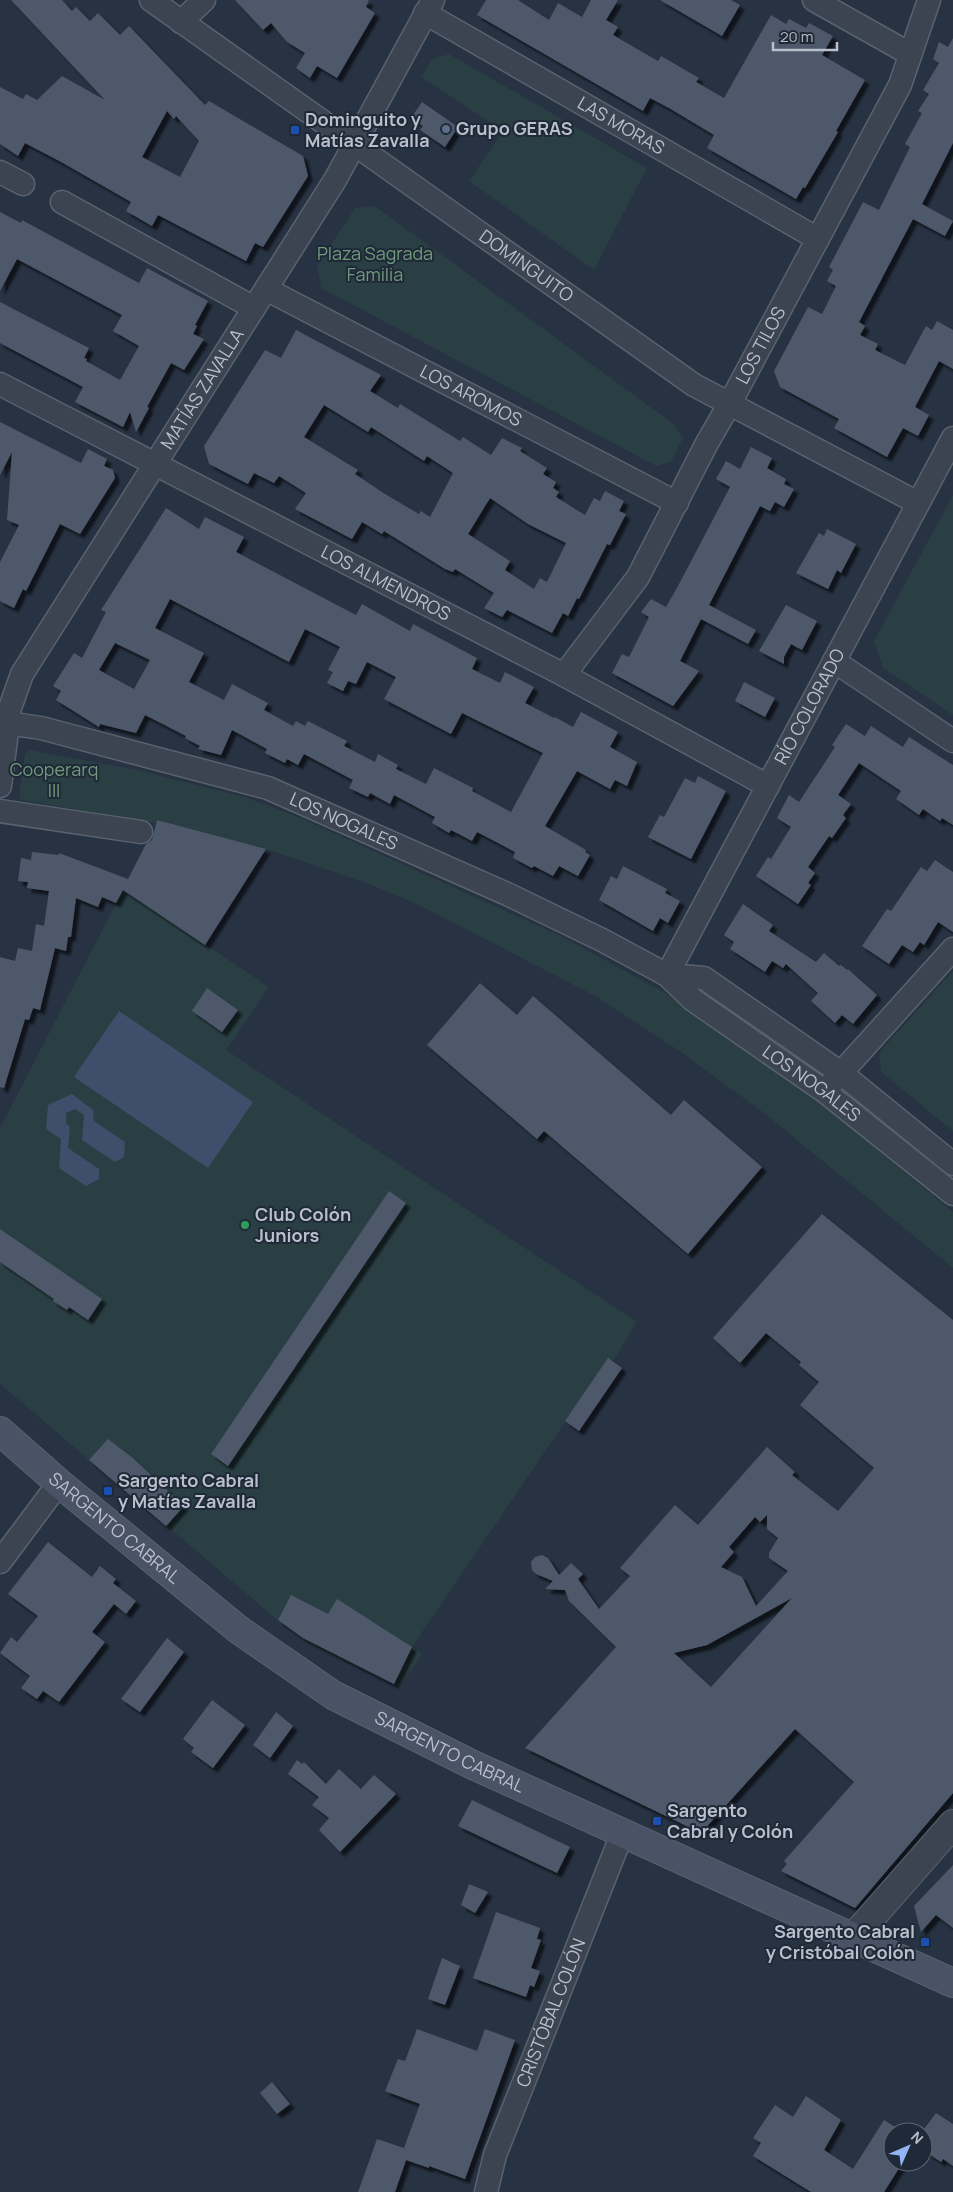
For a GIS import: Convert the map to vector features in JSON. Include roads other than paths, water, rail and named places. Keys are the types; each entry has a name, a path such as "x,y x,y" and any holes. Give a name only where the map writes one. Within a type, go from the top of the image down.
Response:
{"main road":[{"name":"SARGENTO CABRAL","path":"0,1431 59,1483 239,1630 333,1695 473,1766 953,1983"}],"street":[{"name":"DOMINGUITO","path":"151,0 694,385 918,503"},
{"path":"181,22 204,0"},
{"path":"814,0 910,54"},
{"name":"LOS TILOS","path":"564,675 638,577 706,443 730,403 900,85 929,0"},
{"name":"MATÍAS ZAVALLA","path":"0,786 4,722 22,674 335,180 429,6"},
{"name":"LAS MORAS","path":"429,6 818,239"},
{"path":"0,172 23,184"},
{"path":"62,202 254,308"},
{"name":"LOS AROMOS","path":"266,289 677,503"},
{"name":"LOS ALMENDROS","path":"0,384 564,675 768,786"},
{"name":"RÍO COLORADO","path":"667,975 953,438"},
{"path":"834,661 953,741"},
{"name":"LOS NOGALES","path":"4,722 41,728 268,788 507,894 667,975 693,1000 824,1091 945,1188"},
{"path":"0,811 141,832"},
{"path":"824,1091 953,949"},
{"name":"LOS NOGALES","path":"667,975 704,978 841,1073 953,1164"},
{"path":"945,1188 953,1164"},
{"path":"0,1562 59,1483"},
{"path":"852,1938 953,1824"},
{"name":"CRISTÓBAL COLÓN","path":"486,2192 495,2155 622,1834"}],"water":[{"path":"119,1011 253,1102 208,1168 74,1077"},
{"path":"72,1094 93,1110 94,1121 125,1142 124,1157 115,1162 82,1140 84,1115 75,1109 66,1113 66,1123 70,1127 68,1148 99,1169 99,1179 86,1186 59,1168 61,1139 46,1129 48,1105"}],"place":[{"name":"Grupo GERAS","path":"446,129"},
{"name":"Dominguito y Matías Zavalla","path":"295,130"},
{"name":"Club Colón Juniors","path":"245,1225"},
{"name":"Sargento Cabral y Matías Zavalla","path":"108,1491"},
{"name":"Sargento Cabral y Colón","path":"657,1821"},
{"name":"Sargento Cabral y Cristóbal Colón","path":"925,1942"}],"park label":[{"name":"Plaza Sagrada Familia","path":"375,264"},
{"name":"Cooperarq III","path":"54,780"}]}
